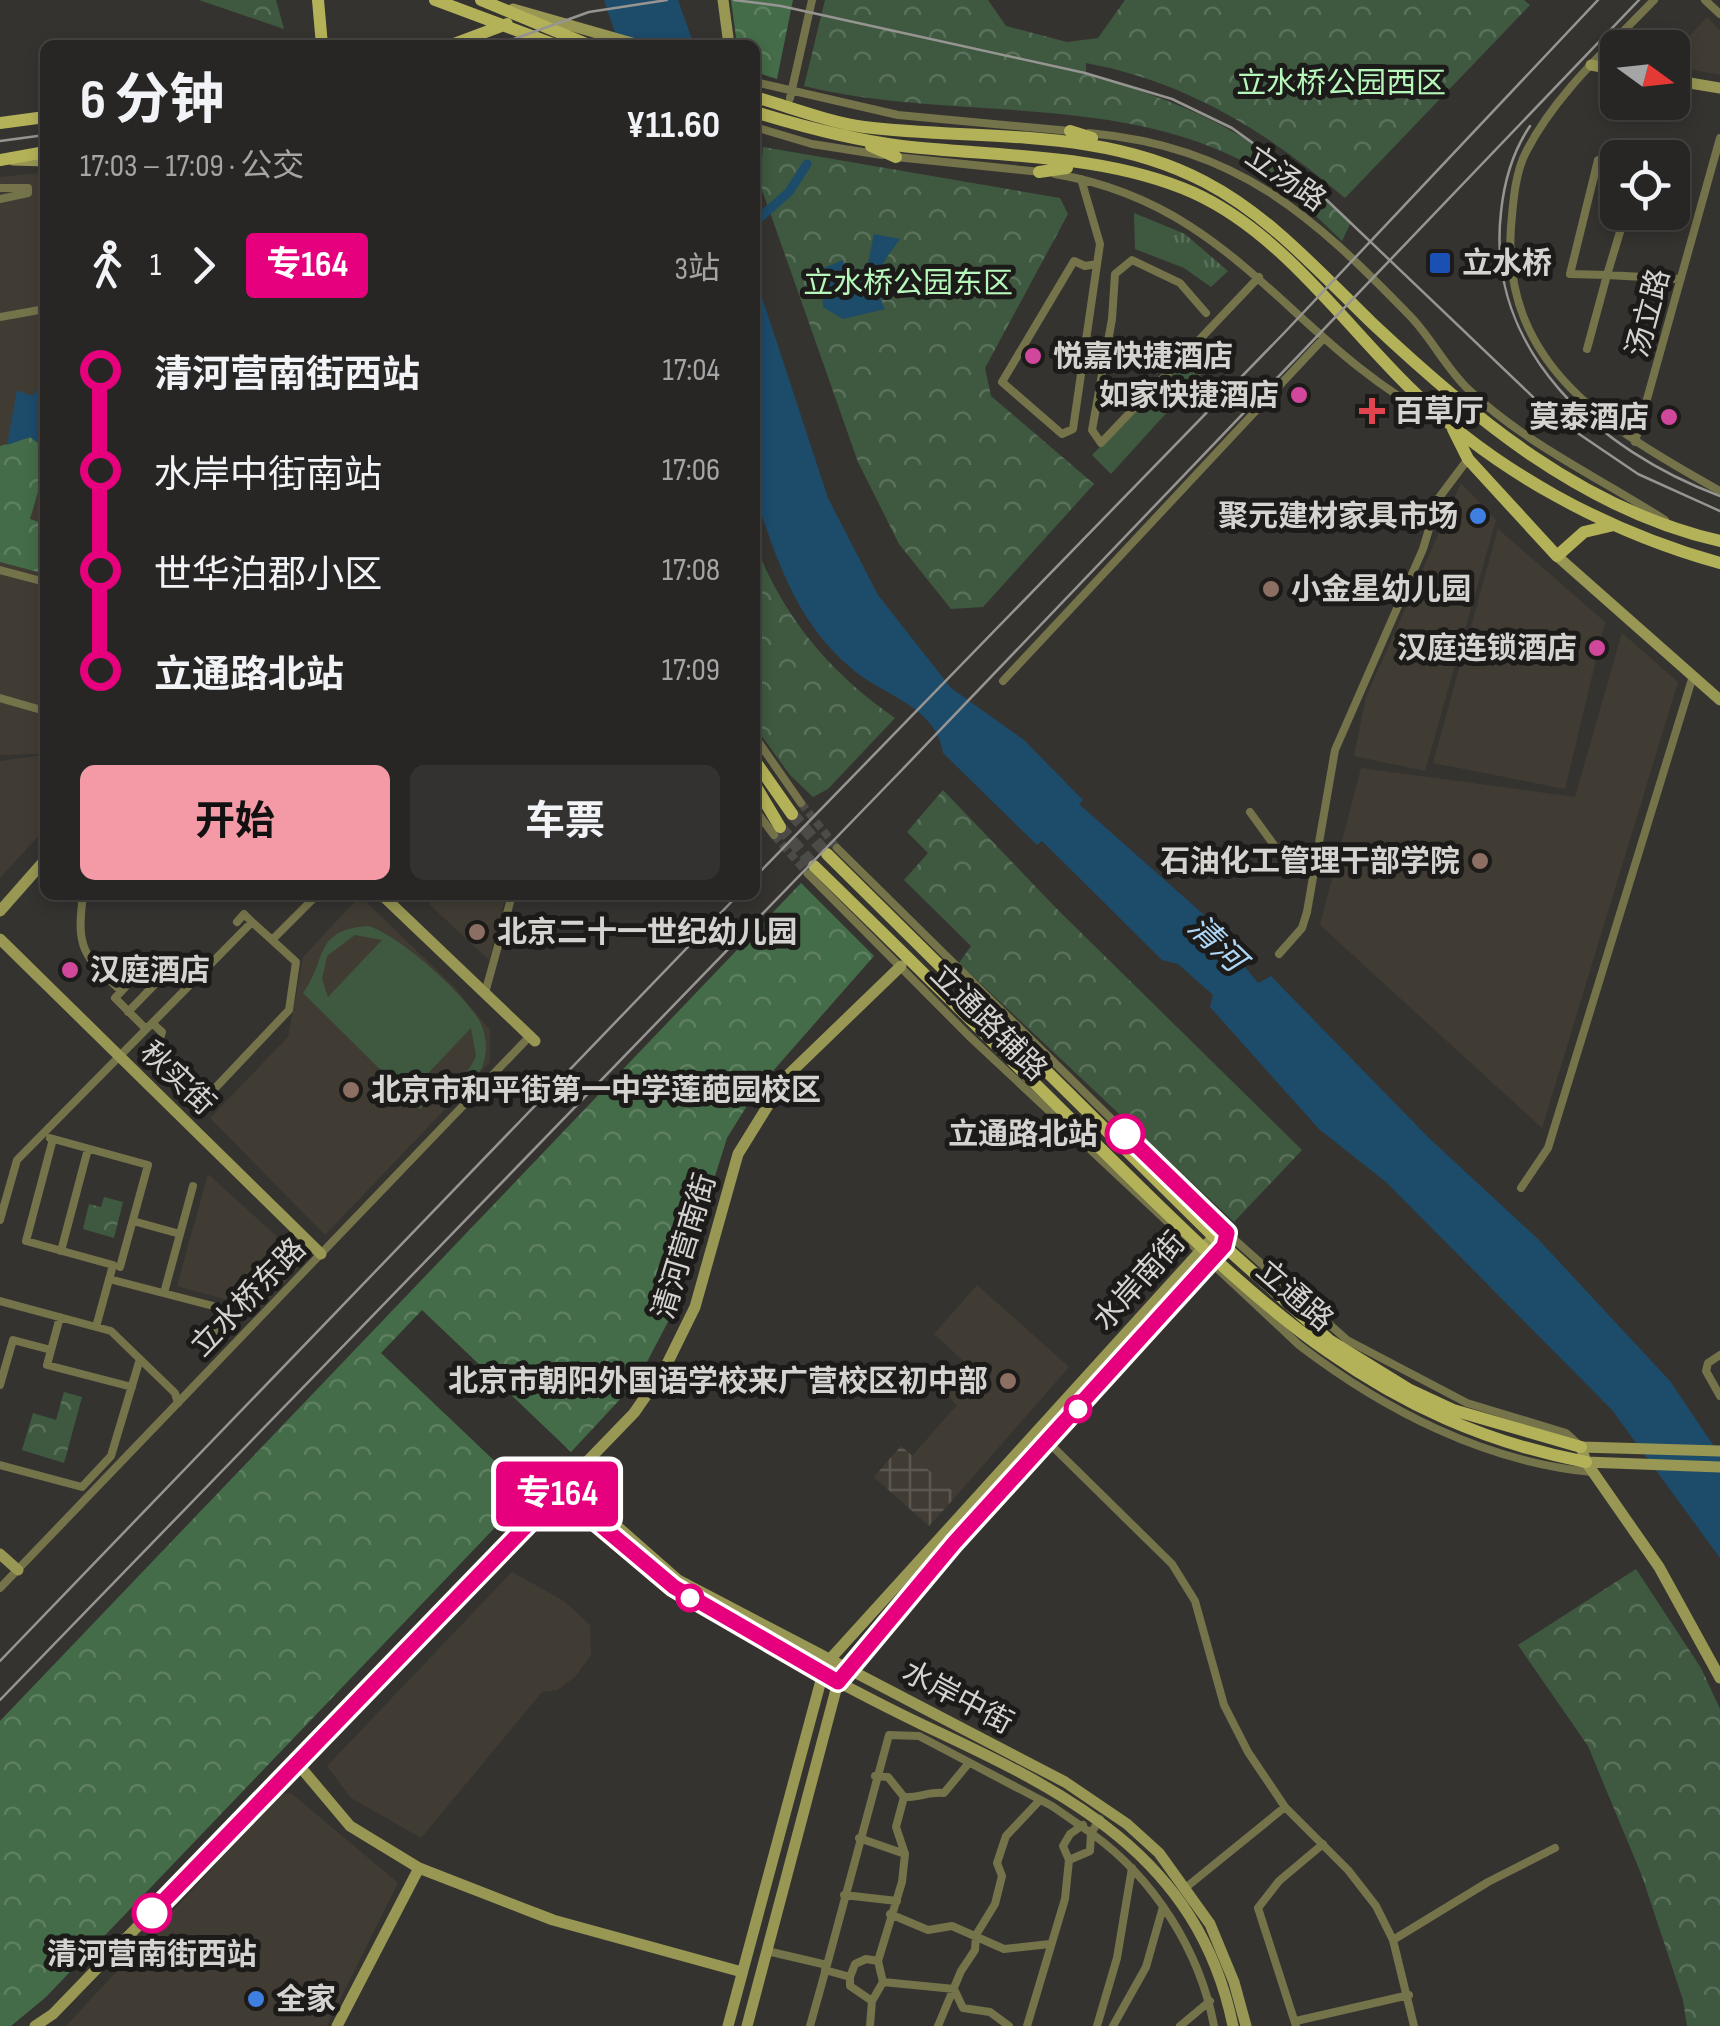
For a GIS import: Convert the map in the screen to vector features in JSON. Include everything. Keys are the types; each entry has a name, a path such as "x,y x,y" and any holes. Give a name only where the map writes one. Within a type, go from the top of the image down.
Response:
{"main road":[{"path":"318,0 321,38"},
{"path":"435,0 576,40"},
{"path":"484,1 547,40"},
{"path":"544,17 580,40"},
{"path":"463,40 512,21"},
{"name":"立汤路","path":"760,99 855,125 1122,148 1205,182 1286,238 1373,324 1504,438 1619,506 1686,533 1720,541"},
{"name":"立汤路","path":"760,111 787,107 860,140 1083,172 1194,193 1239,220 1272,247 1452,427 1508,467 1614,525 1720,562"},
{"path":"0,123 40,118"},
{"path":"916,128 937,118"},
{"path":"1070,131 1122,148"},
{"path":"860,140 896,158"},
{"path":"2,160 40,153"},
{"path":"1039,172 1083,172"},
{"path":"1452,427 1468,458 1556,556 1584,532 1614,525"},
{"path":"760,768 792,814"},
{"path":"760,795 777,831"},
{"name":"立通路","path":"832,851 1213,1248 1329,1340 1397,1383 1492,1424 1581,1447"},
{"name":"立通路","path":"811,870 1090,1138 1328,1356 1367,1382 1444,1420 1589,1467"},
{"path":"1040,1068 1069,1080"},
{"path":"1090,1138 1097,1158"},
{"path":"1398,1408 1444,1420"}],"street":[{"path":"306,0 321,38"},
{"path":"723,0 727,40"},
{"path":"787,107 812,0"},
{"path":"1654,0 1546,118 1524,156 1513,205 1509,255 1520,305 1540,352 1577,399 1636,442 1720,491"},
{"path":"1705,0 1720,14"},
{"path":"484,1 624,40"},
{"path":"1590,66 1600,67"},
{"path":"1690,83 1720,88"},
{"name":"立汤路","path":"760,86 787,107 855,108 1178,147 1256,180 1294,208 1413,320 1468,389 1508,422 1686,533"},
{"path":"760,128 833,149 1039,172"},
{"name":"汤立路","path":"1636,442 1720,138"},
{"path":"2,160 40,161"},
{"path":"1600,160 1570,274 1680,279"},
{"path":"1083,172 1100,244 1073,429 1062,434 1002,382 1074,260 1086,266 1097,264"},
{"name":"立汤路","path":"1083,172 1183,218 1259,277 1323,339 1413,406 1452,427"},
{"path":"0,188 28,188 28,194 0,199"},
{"path":"1587,349 1621,230"},
{"path":"1206,313 1180,283 1132,260 1115,274 1112,320 1092,430 1101,443 1259,277"},
{"path":"0,317 40,310"},
{"path":"1004,681 1323,339"},
{"path":"1279,954 1302,928 1335,750 1423,549 1438,499 1468,458"},
{"path":"1556,556 1720,700"},
{"path":"0,570 40,581"},
{"path":"1522,1188 1548,1148 1694,676"},
{"path":"0,698 40,710"},
{"path":"760,744 801,802"},
{"path":"1250,812 1282,856 1314,858"},
{"path":"760,815 777,831"},
{"name":"立通路辅路","path":"832,851 1069,1080 1298,1346 1398,1408 1478,1446 1589,1467"},
{"path":"0,910 40,866"},
{"name":"立通路辅路","path":"811,870 901,966 1097,1158 1213,1248"},
{"path":"82,900 78,934 85,957 121,991"},
{"path":"272,940 311,900"},
{"path":"387,900 532,1039"},
{"path":"485,993 511,900"},
{"path":"128,1012 159,980 145,966 114,998 128,1012 162,1032 155,1055 203,1101 289,1010 296,962 244,914 237,922"},
{"path":"0,1220 17,1160 120,1056 146,1024 252,922"},
{"name":"秋实街","path":"0,939 321,1254"},
{"name":"清河营南街","path":"35,2026 53,2020 634,1413 676,1350 695,1308 738,1154 785,1078 901,966"},
{"path":"146,1024 147,1013"},
{"name":"立水桥东路","path":"0,1588 532,1039"},
{"path":"40,1136 148,1165 96,1327"},
{"path":"54,1140 26,1241 116,1266"},
{"path":"61,1251 88,1148"},
{"path":"164,1293 193,1186"},
{"path":"133,1221 180,1234"},
{"name":"水岸南街","path":"747,2026 838,1682 1213,1248"},
{"name":"水岸南街","path":"728,2026 823,1673 832,1657 1213,1248"},
{"path":"113,1280 220,1308 210,1344"},
{"path":"0,1302 111,1331 175,1392 178,1403"},
{"path":"60,1317 47,1365 132,1386"},
{"path":"0,1385 12,1340 51,1350"},
{"path":"1720,1355 1708,1362 1706,1371 1720,1396"},
{"path":"0,1465 82,1486 111,1456 140,1358"},
{"path":"1048,1442 1172,1564 1195,1601 1224,1705 1285,1807 1376,1906 1393,1940 1414,2026"},
{"path":"1720,1451 1611,1451 1581,1447 1589,1467 1659,1567 1720,1678"},
{"path":"1589,1467 1720,1467"},
{"name":"水岸中街","path":"564,1487 678,1580 832,1657 1101,1804 1158,1854 1210,1924 1234,1982 1246,2026"},
{"name":"水岸中街","path":"564,1487 663,1580 838,1682 1051,1788 1100,1819 1154,1867 1200,1932 1221,1981 1233,2026"},
{"path":"0,1554 18,1570"},
{"path":"810,2026 874,1776 888,1735 901,1732 918,1736 1083,1825 1132,1868 1186,1943 1210,2001 1214,2026"},
{"path":"296,1764 350,1826 419,1868 552,1920 742,1972"},
{"path":"904,1798 944,1793 968,1764"},
{"path":"874,1776 888,1777 904,1798"},
{"path":"870,2026 872,2000 884,1982 878,1961 905,1854 896,1827 904,1798"},
{"path":"938,2026 976,1950 976,1934 995,1904 1002,1876 997,1863 1006,1836 1040,1800"},
{"path":"1184,1888 1285,1807"},
{"path":"1070,1860 1090,1851 1092,1833 1100,1819"},
{"path":"1027,2026 1065,1899 1070,1860 1064,1846 1070,1834 1083,1825"},
{"path":"859,1838 905,1854"},
{"path":"1322,1844 1279,1881 1258,1908 1296,2024 1409,1995"},
{"path":"1393,1940 1488,1882 1555,1848"},
{"path":"337,2026 419,1868"},
{"path":"1097,2026 1116,1958 1132,1868"},
{"path":"844,1896 896,1901"},
{"path":"1112,2026 1146,1968 1163,1907"},
{"path":"890,1914 928,1930 952,1926 1004,1949 1050,1944"},
{"path":"767,1951 850,1977"},
{"path":"872,2000 850,1986 850,1977 855,1964 866,1959 878,1961"},
{"path":"884,1982 902,1987 932,1984 954,1990 964,2008 990,2012 1008,2026"},
{"path":"1180,2026 1210,2001"}],"shaded area":[{"path":"1707,17 1720,30 1720,75 1690,69 1690,36"},
{"path":"38,173 40,185 39,754 0,755 0,177"},
{"name":"聚元建材家具市场","path":"1461,483 1496,520 1425,771 1354,756 1366,697"},
{"path":"1498,529 1605,622 1565,789 1433,763"},
{"name":"石油化工管理干部学院","path":"1622,633 1678,682 1542,1128 1320,925 1361,768 1575,797"},
{"path":"40,756 40,834 0,878 0,761"},
{"name":"北京市和平街第一中学莲葩园校区","path":"356,900 364,900 455,988 490,1030 490,1062 325,1235 210,1118 288,1037 303,957"},
{"name":"北京二十一世纪幼儿园","path":"430,900 505,900 489,960 429,904"},
{"path":"208,1174 304,1261 261,1309 177,1286"},
{"name":"北京市朝阳外国语学校来广营校区初中部","path":"977,1285 1069,1367 957,1495 912,1456 957,1405 947,1395 970,1367 934,1334"},
{"path":"901,1446 957,1495 929,1526 874,1477"},
{"path":"512,1572 564,1601 590,1625 591,1655 576,1676 557,1690 542,1692 421,1838 351,1798 327,1766"},
{"path":"291,1793 398,1883 327,2026 66,2026 280,1795"}],"green space":[{"path":"199,0 276,0 284,29"},
{"path":"731,0 793,0 777,79 760,74 760,40 736,40"},
{"name":"立水桥公园西区","path":"825,0 988,0 1006,26 1067,42 1098,38 1125,0 1524,0 1530,5 1345,198 1286,152 1224,113 1159,83 1086,63 1086,73 1197,113 1259,147 1351,222 1342,241 1289,192 1254,167 1202,143 1147,127 1091,117 860,97 804,86"},
{"name":"立水桥公园东区","path":"763,147 1060,198 1068,214 985,368 991,396 1094,484 983,607 951,609 899,544 858,462 760,184"},
{"path":"1134,213 1185,234 1228,271 1211,287 1184,268 1135,249"},
{"path":"1193,351 1209,366 1111,474 1092,455"},
{"path":"30,437 40,444 40,485 30,519 40,522 38,572 0,562 0,446"},
{"path":"760,555 780,596 812,642 850,682 895,718 828,789 813,797 790,775 760,734"},
{"path":"943,790 1057,909 1302,1150 1234,1222 959,963 971,946 904,880 928,853 907,832"},
{"path":"801,883 874,956 758,1088 727,1138 671,1316 637,1381 571,1452 422,1310 381,1353 528,1493 46,1997 11,2026 0,2026 0,1721"},
{"path":"368,926 396,941 430,966 472,1010 482,1027 486,1050 482,1067 469,1083 420,1109 303,993 329,940 350,929","holes":["355,935 382,940 328,997 322,979 327,956","471,1028 476,1056 466,1073 445,1086 418,1084"]},
{"path":"104,1197 123,1202 114,1238 83,1229 89,1204 101,1207"},
{"path":"64,1392 82,1397 64,1463 22,1450 33,1413 56,1420"},
{"path":"1636,1569 1701,1668 1720,1709 1720,2026 1687,2026 1683,2000 1642,1876 1588,1746 1518,1645"}],"water":[{"path":"604,0 678,0 692,40 617,40"},
{"path":"874,234 900,239 878,280 885,309 843,319 823,307 821,269 843,260 844,268 866,273"},
{"name":"清河","path":"760,291 828,498 878,595 951,688 1024,740 1083,800 1079,804 1246,952 1241,962 1258,983 1271,976 1429,1138 1538,1239 1670,1381 1720,1455 1720,1558 1612,1410 1387,1183 1319,1129 1210,1007 1213,995 1178,964 1162,960 1042,841 1037,845 943,753 939,737 919,713 863,677 832,650 803,610 781,567 760,510"},
{"path":"40,387 40,444 30,437 7,445 17,390 32,396"}],"waterway":[{"path":"760,218 789,192 807,164"}],"tunnel":[{"path":"801,803 837,848"},
{"path":"792,814 827,854"},
{"path":"780,827 814,866"},
{"path":"774,835 808,874"}],"railway":[{"path":"511,40 589,12 667,0"},
{"path":"734,0 781,6 1085,73 1172,99 1232,128 1311,185 1554,417 1638,474 1720,511"},
{"path":"760,872 1285,332 1598,0"},
{"path":"0,1700 897,775 1639,0"},
{"path":"1530,126 1514,157 1504,190 1501,263 1512,309 1532,352 1560,390 1594,423 1675,477 1720,496"},
{"path":"0,141 40,136"},
{"path":"0,1661 733,900"}],"bus line":[{"name":"专164","path":"152,1913 560,1491 652,1572 693,1600 838,1682 954,1543 1224,1246 1227,1233 1125,1134"}],"place":[{"name":"立水桥","path":"1440,263"},
{"name":"悦嘉快捷酒店","path":"1033,356"},
{"name":"如家快捷酒店","path":"1299,395"},
{"name":"百草厅","path":"1372,411"},
{"name":"莫泰酒店","path":"1669,417"},
{"name":"聚元建材家具市场","path":"1478,516"},
{"name":"小金星幼儿园","path":"1271,589"},
{"name":"汉庭连锁酒店","path":"1597,648"},
{"name":"石油化工管理干部学院","path":"1480,861"},
{"name":"北京二十一世纪幼儿园","path":"477,932"},
{"name":"汉庭酒店","path":"70,970"},
{"name":"北京市和平街第一中学莲葩园校区","path":"351,1090"},
{"name":"立通路北站","path":"1125,1134"},
{"name":"北京市朝阳外国语学校来广营校区初中部","path":"1008,1381"},
{"name":"清河营南街西站","path":"152,1913"},
{"name":"全家","path":"256,1999"}]}
